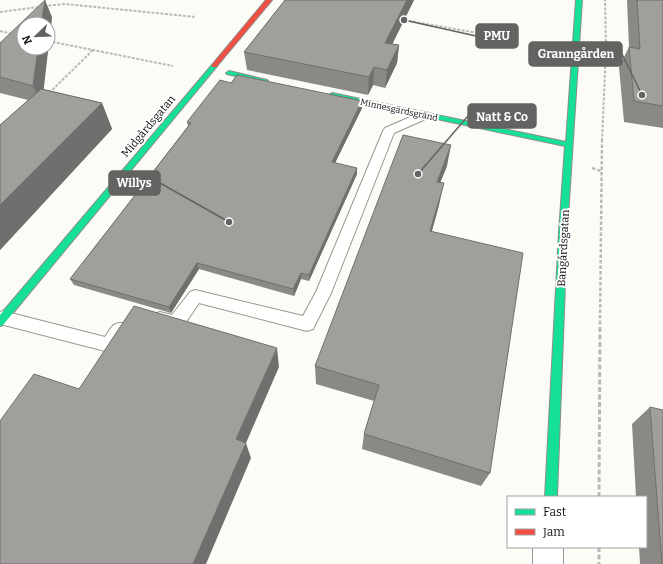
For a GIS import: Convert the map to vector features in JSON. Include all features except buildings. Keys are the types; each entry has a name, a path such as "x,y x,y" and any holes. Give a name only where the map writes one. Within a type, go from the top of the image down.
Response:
{"street":[{"name":"Midgårdsgatan","path":"2,320 269,0"},
{"name":"Bangårdsgatan","path":"551,496 563,232 579,0"},
{"path":"229,74 274,83"},
{"name":"Minnesgärdsgränd","path":"320,93 570,145"},
{"path":"548,548 548,564"}],"lane":[{"path":"146,316 176,323 194,296 307,324 323,292 388,131 424,115"},
{"path":"2,320 109,345 126,318"}],"path":[{"path":"599,496 601,156 606,49 605,0"},
{"path":"0,12 65,4 196,17"},
{"path":"404,20 494,36"},
{"path":"0,31 15,35"},
{"path":"56,43 173,66"},
{"path":"45,97 94,50"},
{"path":"599,548 599,564"}],"traffic: fast":[{"path":"551,496 563,232 579,0"},
{"path":"0,322 214,66"},
{"path":"229,73 265,81"},
{"path":"332,95 570,145"}],"traffic: jam":[{"path":"214,66 269,0"}],"place":[{"name":"PMU","path":"404,20"},
{"name":"Granngården","path":"642,95"},
{"name":"Natt & Co","path":"418,174"},
{"name":"Willys","path":"229,222"}]}
